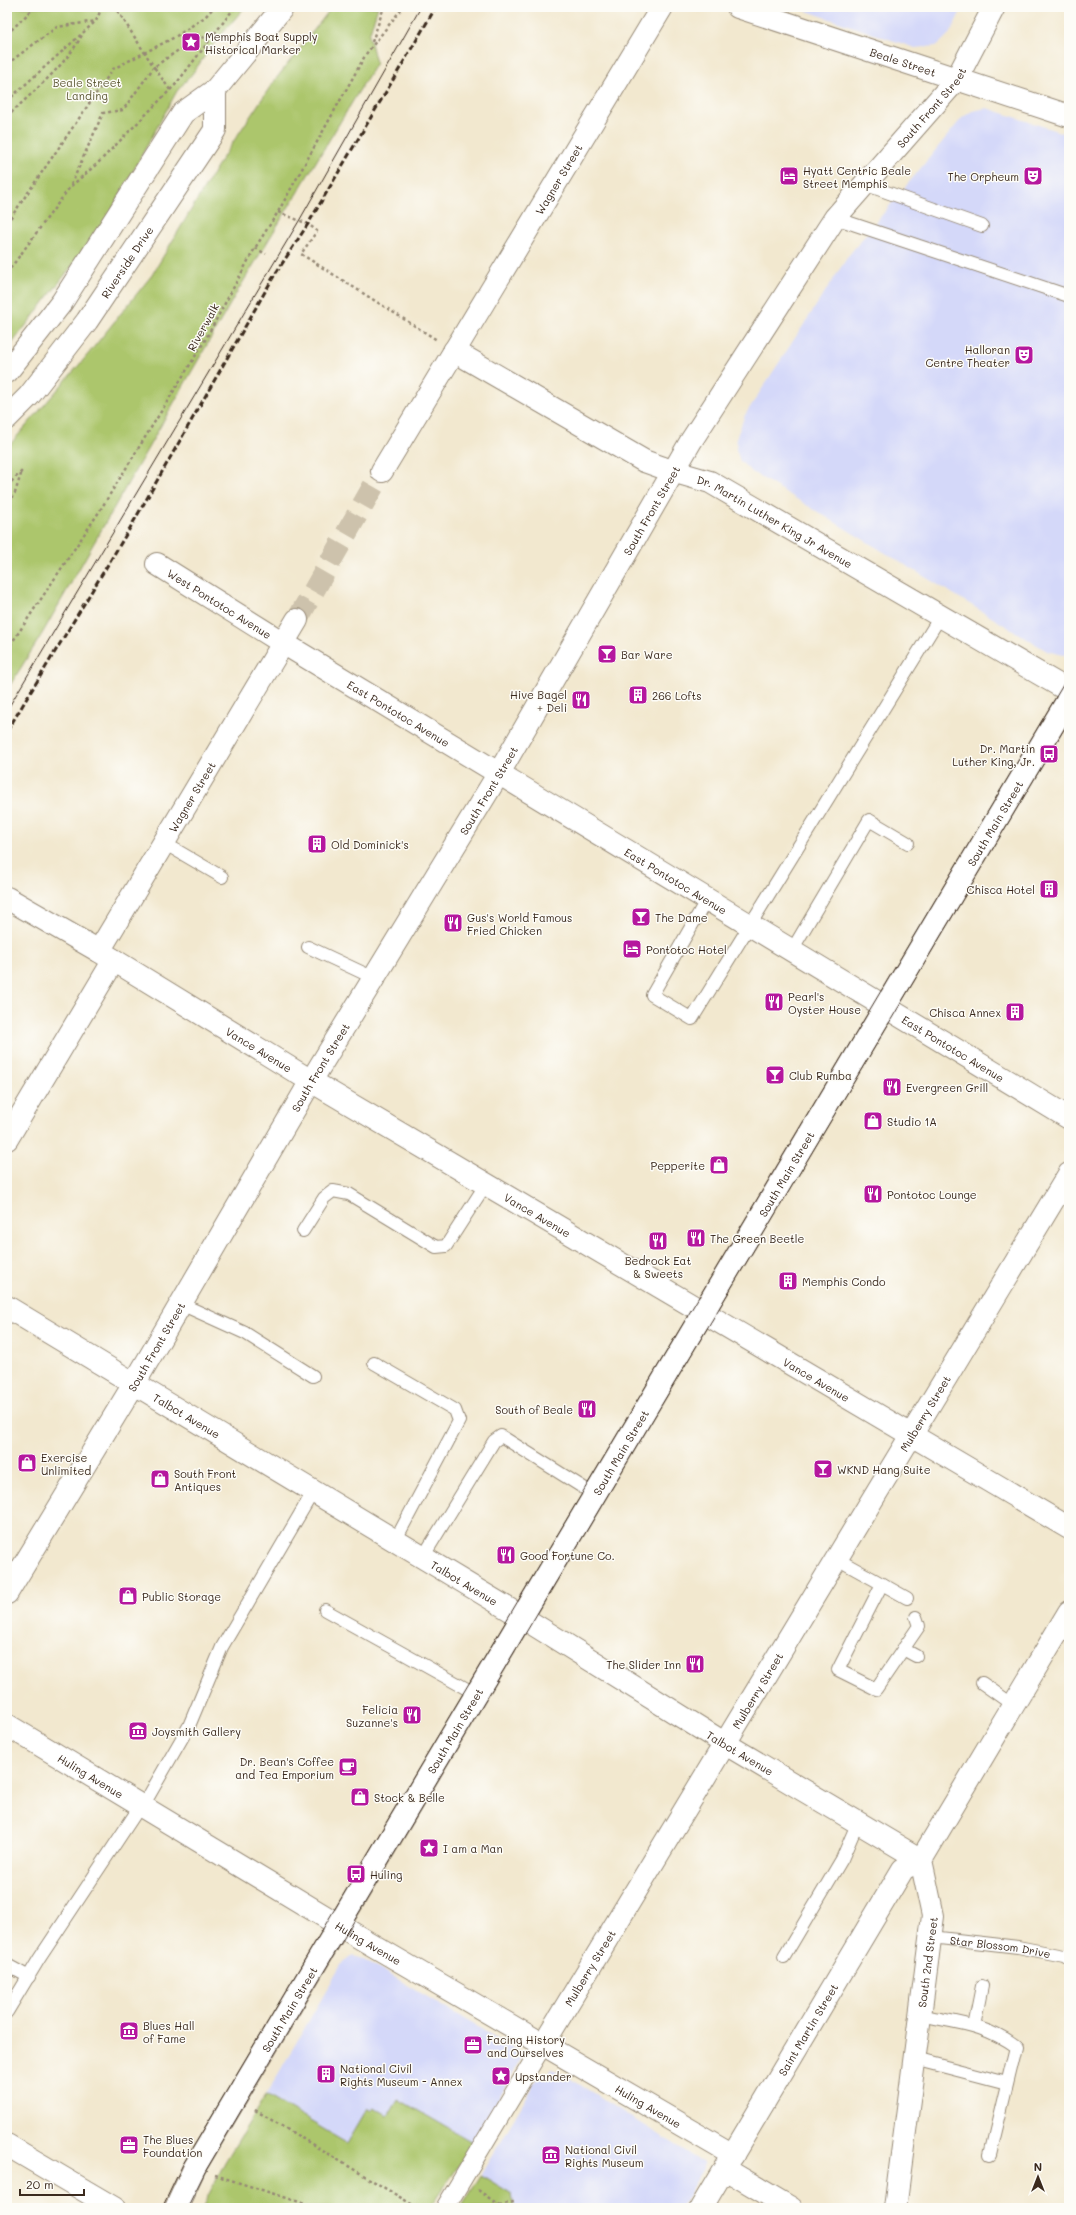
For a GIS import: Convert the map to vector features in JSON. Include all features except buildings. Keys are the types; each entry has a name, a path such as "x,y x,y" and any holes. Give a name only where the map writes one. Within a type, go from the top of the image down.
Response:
{"street":[{"path":"7,372 62,302 133,194 183,113 215,90 283,7"},
{"name":"Wagner Street","path":"382,471 662,7"},
{"name":"Beale Street","path":"738,7 1069,116"},
{"name":"South Front Street","path":"7,1593 134,1384 310,1081 499,773 672,471 834,218 956,80 994,7"},
{"name":"Riverside Drive","path":"7,418 29,396 87,321 215,130 215,90"},
{"name":"Dr. Martin Luther King Jr Avenue","path":"454,351 644,461 710,482 1069,691"},
{"name":"West Pontotoc Avenue","path":"157,564 283,643"},
{"name":"Wagner Street","path":"7,1139 107,956 164,843 297,620"},
{"name":"East Pontotoc Avenue","path":"283,643 1069,1118"},
{"name":"South Main Street","path":"176,2208 194,2167 1069,698"},
{"name":"Vance Avenue","path":"7,898 107,956 310,1081 1069,1528"},
{"name":"Mulberry Street","path":"445,2208 724,1743 912,1436 1069,1174"},
{"name":"Talbot Avenue","path":"7,1307 522,1617 724,1743 921,1860"},
{"path":"921,1860 1069,1612"},
{"name":"Huling Avenue","path":"7,1724 339,1925 544,2043 729,2162 791,2208"},
{"name":"South 2nd Street","path":"895,2208 933,1916 921,1860"},
{"name":"Saint Martin Street","path":"701,2208 903,1869 921,1860"},
{"path":"7,2144 114,2208"}],"lane":[{"path":"864,184 982,226"},
{"path":"834,218 1069,296"},
{"path":"707,899 652,995 692,1019 749,924 940,617"},
{"path":"792,950 869,820 908,843"},
{"path":"164,843 222,877"},
{"path":"308,947 374,978"},
{"path":"304,1231 324,1198 333,1191 349,1194 436,1247 446,1246 486,1184"},
{"path":"181,1304 245,1334 313,1376"},
{"path":"374,1363 455,1410 459,1421 395,1541"},
{"path":"423,1557 494,1441 501,1436 595,1495"},
{"path":"7,2012 142,1806 189,1726 222,1646 313,1492"},
{"path":"837,1559 907,1598"},
{"path":"882,1584 838,1670 876,1689 920,1626 916,1617"},
{"path":"325,1610 476,1694"},
{"path":"903,1649 916,1656"},
{"path":"982,1683 1013,1705"},
{"path":"784,1958 842,1859 858,1822"},
{"name":"Star Blossom Drive","path":"931,1937 1018,1947 1064,1956 1069,1959"},
{"path":"7,1965 29,1977"},
{"path":"974,2026 982,1986"},
{"path":"920,2014 974,2026 1001,2036 1016,2047 990,2155"},
{"path":"915,2059 1007,2083"}],"path":[{"path":"7,34 35,7"},
{"path":"7,101 96,21 102,7"},
{"path":"115,7 170,90"},
{"path":"7,223 112,69 146,54 175,37 205,17 214,7"},
{"path":"70,187 98,163 170,90 235,7"},
{"path":"371,46 384,7"},
{"name":"Riverwalk","path":"7,650 99,512 204,342 255,248 278,212 371,46 403,7"},
{"path":"7,64 57,27 96,21"},
{"path":"7,117 60,64 78,43 84,32"},
{"path":"7,273 70,187 103,113 123,110 154,67 180,49 214,32"},
{"path":"278,212 317,231 301,254 454,351"},
{"path":"255,248 266,254"},
{"path":"7,486 22,471 15,493 7,503"},
{"path":"236,2098 418,2208"},
{"path":"194,2167 318,2208"},
{"path":"463,2179 499,2205 514,2202"}],"shaded area":[{"path":"795,7 963,7 950,33 941,42 936,46 915,48"},
{"path":"987,108 1069,135 1069,653 1063,655 1047,651 752,472 740,461 736,449 737,436 745,415 849,255 962,118 972,111"},
{"path":"353,1956 364,1959 523,2054 474,2143 398,2099 388,2116 373,2108 371,2112 367,2110 347,2143 266,2095 341,1965"},
{"path":"551,2069 558,2071 703,2162 703,2171 680,2208 515,2208 512,2194 481,2175 538,2078"}],"green space":[{"name":"Beale Street Landing","path":"7,7 245,7 215,42 192,74 177,91 110,213 72,266 7,350"},
{"path":"332,7 378,7 369,35 376,63 237,292 42,634 7,690 7,448 85,358 152,275 221,160 272,84"},
{"path":"266,2095 347,2143 367,2109 371,2112 373,2108 388,2116 398,2099 474,2143 430,2208 202,2208 225,2162"},
{"path":"481,2175 512,2194 514,2208 461,2208"}],"tunnel":[{"path":"297,620 382,471"}],"tram line":[{"path":"7,710 299,221 421,7"},
{"path":"162,2208 183,2164 1069,675"},
{"path":"187,2208 205,2172 245,2104 1069,721"}],"railway":[{"path":"7,731 130,528 274,276 308,224 436,7"}],"place":[{"name":"Memphis Boat Supply Historical Marker","path":"191,42"},
{"name":"Hyatt Centric Beale Street Memphis","path":"789,176"},
{"name":"The Orpheum","path":"1033,176"},
{"name":"Halloran Centre Theater","path":"1024,355"},
{"name":"Bar Ware","path":"607,654"},
{"name":"266 Lofts","path":"638,695"},
{"name":"Hive Bagel + Deli","path":"581,700"},
{"name":"Dr. Martin Luther King, Jr.","path":"1049,754"},
{"name":"Old Dominick's","path":"317,844"},
{"name":"Chisca Hotel","path":"1049,889"},
{"name":"The Dame","path":"641,917"},
{"name":"Gus's World Famous Fried Chicken","path":"453,923"},
{"name":"Pontotoc Hotel","path":"632,949"},
{"name":"Pearl's Oyster House","path":"774,1002"},
{"name":"Chisca Annex","path":"1015,1012"},
{"name":"Club Rumba","path":"775,1075"},
{"name":"Evergreen Grill","path":"892,1087"},
{"name":"Studio 1A","path":"873,1121"},
{"name":"Pepperite","path":"719,1165"},
{"name":"Pontotoc Lounge","path":"873,1194"},
{"name":"The Green Beetle","path":"696,1238"},
{"name":"Bedrock Eat & Sweets","path":"658,1241"},
{"name":"Memphis Condo","path":"788,1281"},
{"name":"South of Beale","path":"587,1409"},
{"name":"Exercise Unlimited","path":"27,1463"},
{"name":"WKND Hang Suite","path":"823,1469"},
{"name":"South Front Antiques","path":"160,1479"},
{"name":"Good Fortune Co.","path":"506,1555"},
{"name":"Public Storage","path":"128,1596"},
{"name":"The Slider Inn","path":"695,1664"},
{"name":"Felicia Suzanne's","path":"412,1715"},
{"name":"Joysmith Gallery","path":"138,1731"},
{"name":"Dr. Bean's Coffee and Tea Emporium","path":"348,1767"},
{"name":"Stock & Belle","path":"360,1797"},
{"name":"I am a Man","path":"429,1848"},
{"name":"Huling","path":"356,1874"},
{"name":"Blues Hall of Fame","path":"129,2031"},
{"name":"Facing History and Ourselves","path":"473,2045"},
{"name":"National Civil Rights Museum - Annex","path":"326,2074"},
{"name":"Upstander","path":"501,2076"},
{"name":"The Blues Foundation","path":"129,2145"},
{"name":"National Civil Rights Museum","path":"551,2155"}]}
